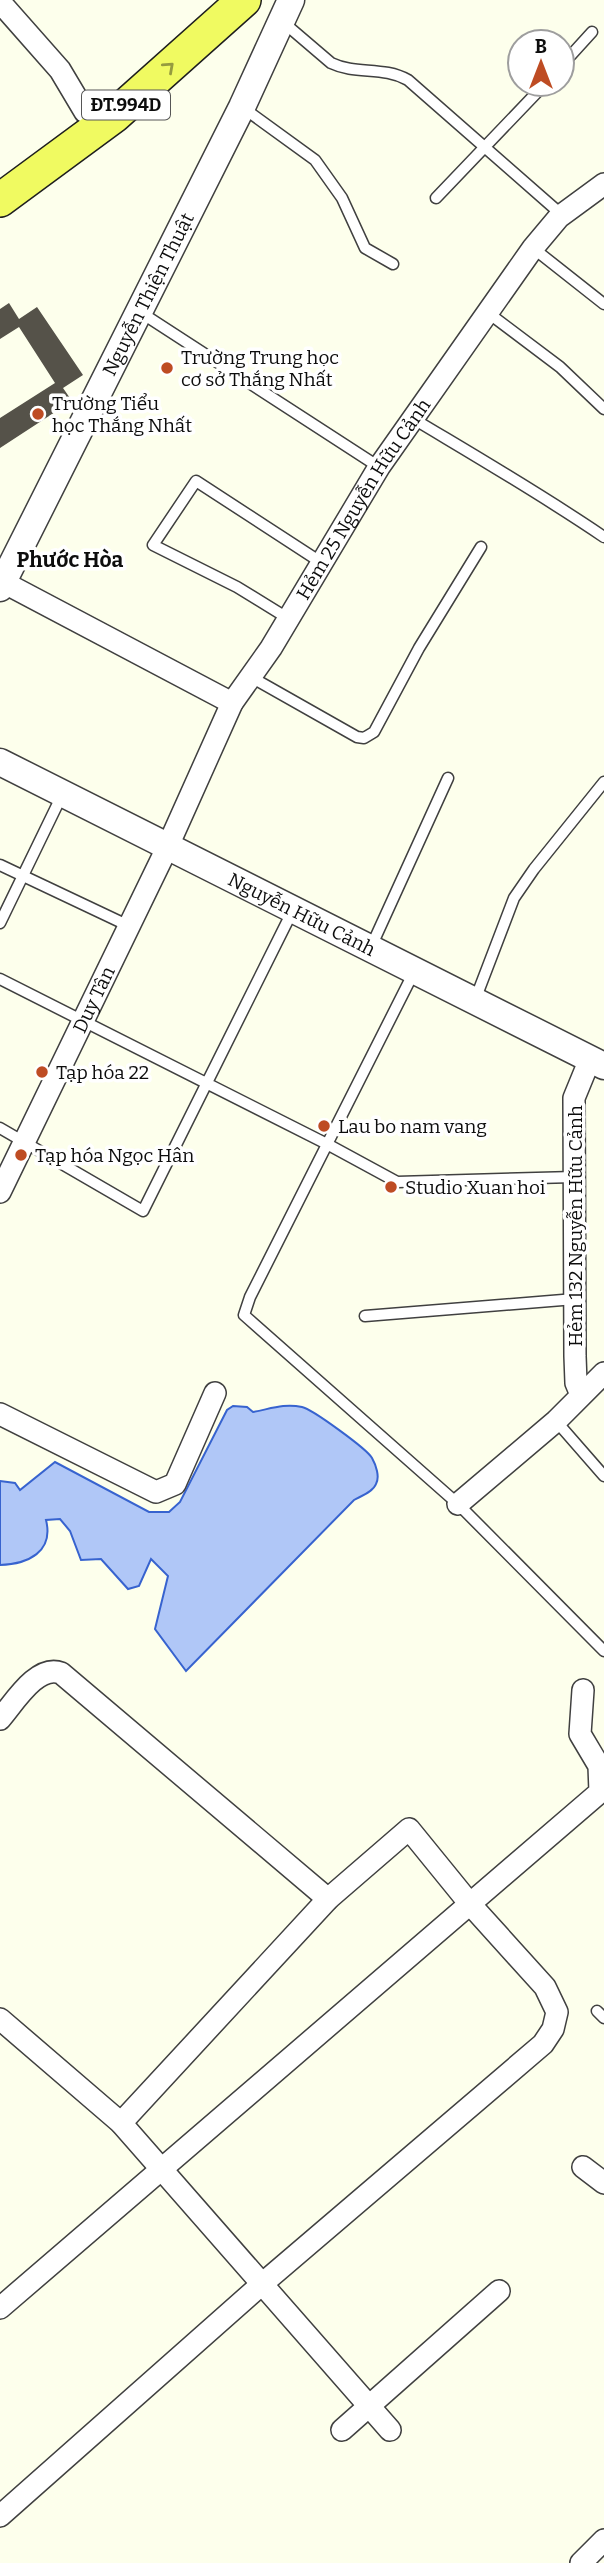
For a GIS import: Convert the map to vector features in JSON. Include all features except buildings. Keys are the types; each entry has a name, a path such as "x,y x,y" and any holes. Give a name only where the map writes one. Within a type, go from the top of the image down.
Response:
{"main road":[{"name":"ĐT.994D","path":"0,174 85,112 212,0"},
{"name":"ĐT.994D","path":"0,200 114,116 244,0"}],"street":[{"path":"0,2 60,70 85,112"},
{"name":"Nguyễn Thiện Thuật","path":"1,585 242,107 286,10"},
{"name":"Hẻm 25 Nguyễn Hữu Cảnh","path":"167,848 232,703 289,619 379,467 533,248 562,215 604,184"},
{"path":"1,585 232,703"},
{"name":"Nguyễn Hữu Cảnh","path":"0,762 597,1062"},
{"name":"Duy Tân","path":"0,1192 167,848"},
{"name":"Hẻm 132 Nguyễn Hữu Cảnh","path":"581,1395 576,1383 573,1098 597,1062"},
{"path":"458,1504 556,1421 604,1373"},
{"path":"0,1414 156,1492 175,1484 215,1393"},
{"path":"0,1719 45,1672 53,1670 61,1673 74,1681 328,1899"},
{"path":"0,2308 600,1792 598,1766 580,1734 583,1690"},
{"path":"0,2515 262,2284 543,2044 553,2029 557,2012 545,1987 470,1904 409,1829 328,1899 121,2123"},
{"path":"0,2019 121,2123 390,2430"},
{"path":"583,2167 604,2183"},
{"path":"342,2430 499,2291"},
{"path":"581,2563 604,2540"}],"lane":[{"path":"286,10 331,64 338,67 387,71 408,80 562,215"},
{"path":"576,50 592,32"},
{"path":"436,198 532,98"},
{"path":"242,107 315,160 342,198 365,248 393,264"},
{"path":"533,248 604,304"},
{"path":"138,310 379,467"},
{"path":"487,312 560,367 604,409"},
{"path":"412,418 475,458 513,477 604,537"},
{"path":"289,619 237,587 153,545 196,481 322,563"},
{"path":"251,677 364,738 374,733 419,648 481,547"},
{"path":"370,947 448,778"},
{"path":"475,1000 514,898 604,782"},
{"path":"0,923 63,793"},
{"path":"0,865 129,926"},
{"path":"0,1128 143,1211 294,909"},
{"path":"415,969 244,1315 458,1504 604,1651"},
{"path":"0,979 397,1182 574,1177"},
{"path":"365,1316 575,1299"},
{"path":"556,1421 604,1476"}],"water":[{"path":"233,1406 247,1407 253,1412 289,1406 308,1409 368,1453 376,1467 377,1481 370,1492 354,1500 186,1671 155,1629 168,1576 151,1559 139,1586 128,1589 101,1559 81,1560 70,1531 60,1519 46,1520 46,1540 36,1554 20,1562 0,1565 0,1481 15,1483 20,1490 55,1462 149,1512 169,1512 180,1502 227,1410"}],"place":[{"name":"Trường Trung học cơ sở Thắng Nhất","path":"167,368"},
{"name":"Trường Tiểu học Thắng Nhất","path":"38,414"},
{"name":"Tạp hóa 22","path":"42,1072"},
{"name":"Lau bo nam vang","path":"324,1126"},
{"name":"Tạp hóa Ngọc Hân","path":"21,1155"},
{"name":"Studio Xuan hoi","path":"391,1187"}],"district":[{"name":"Phước Hòa","path":"70,560"}]}
